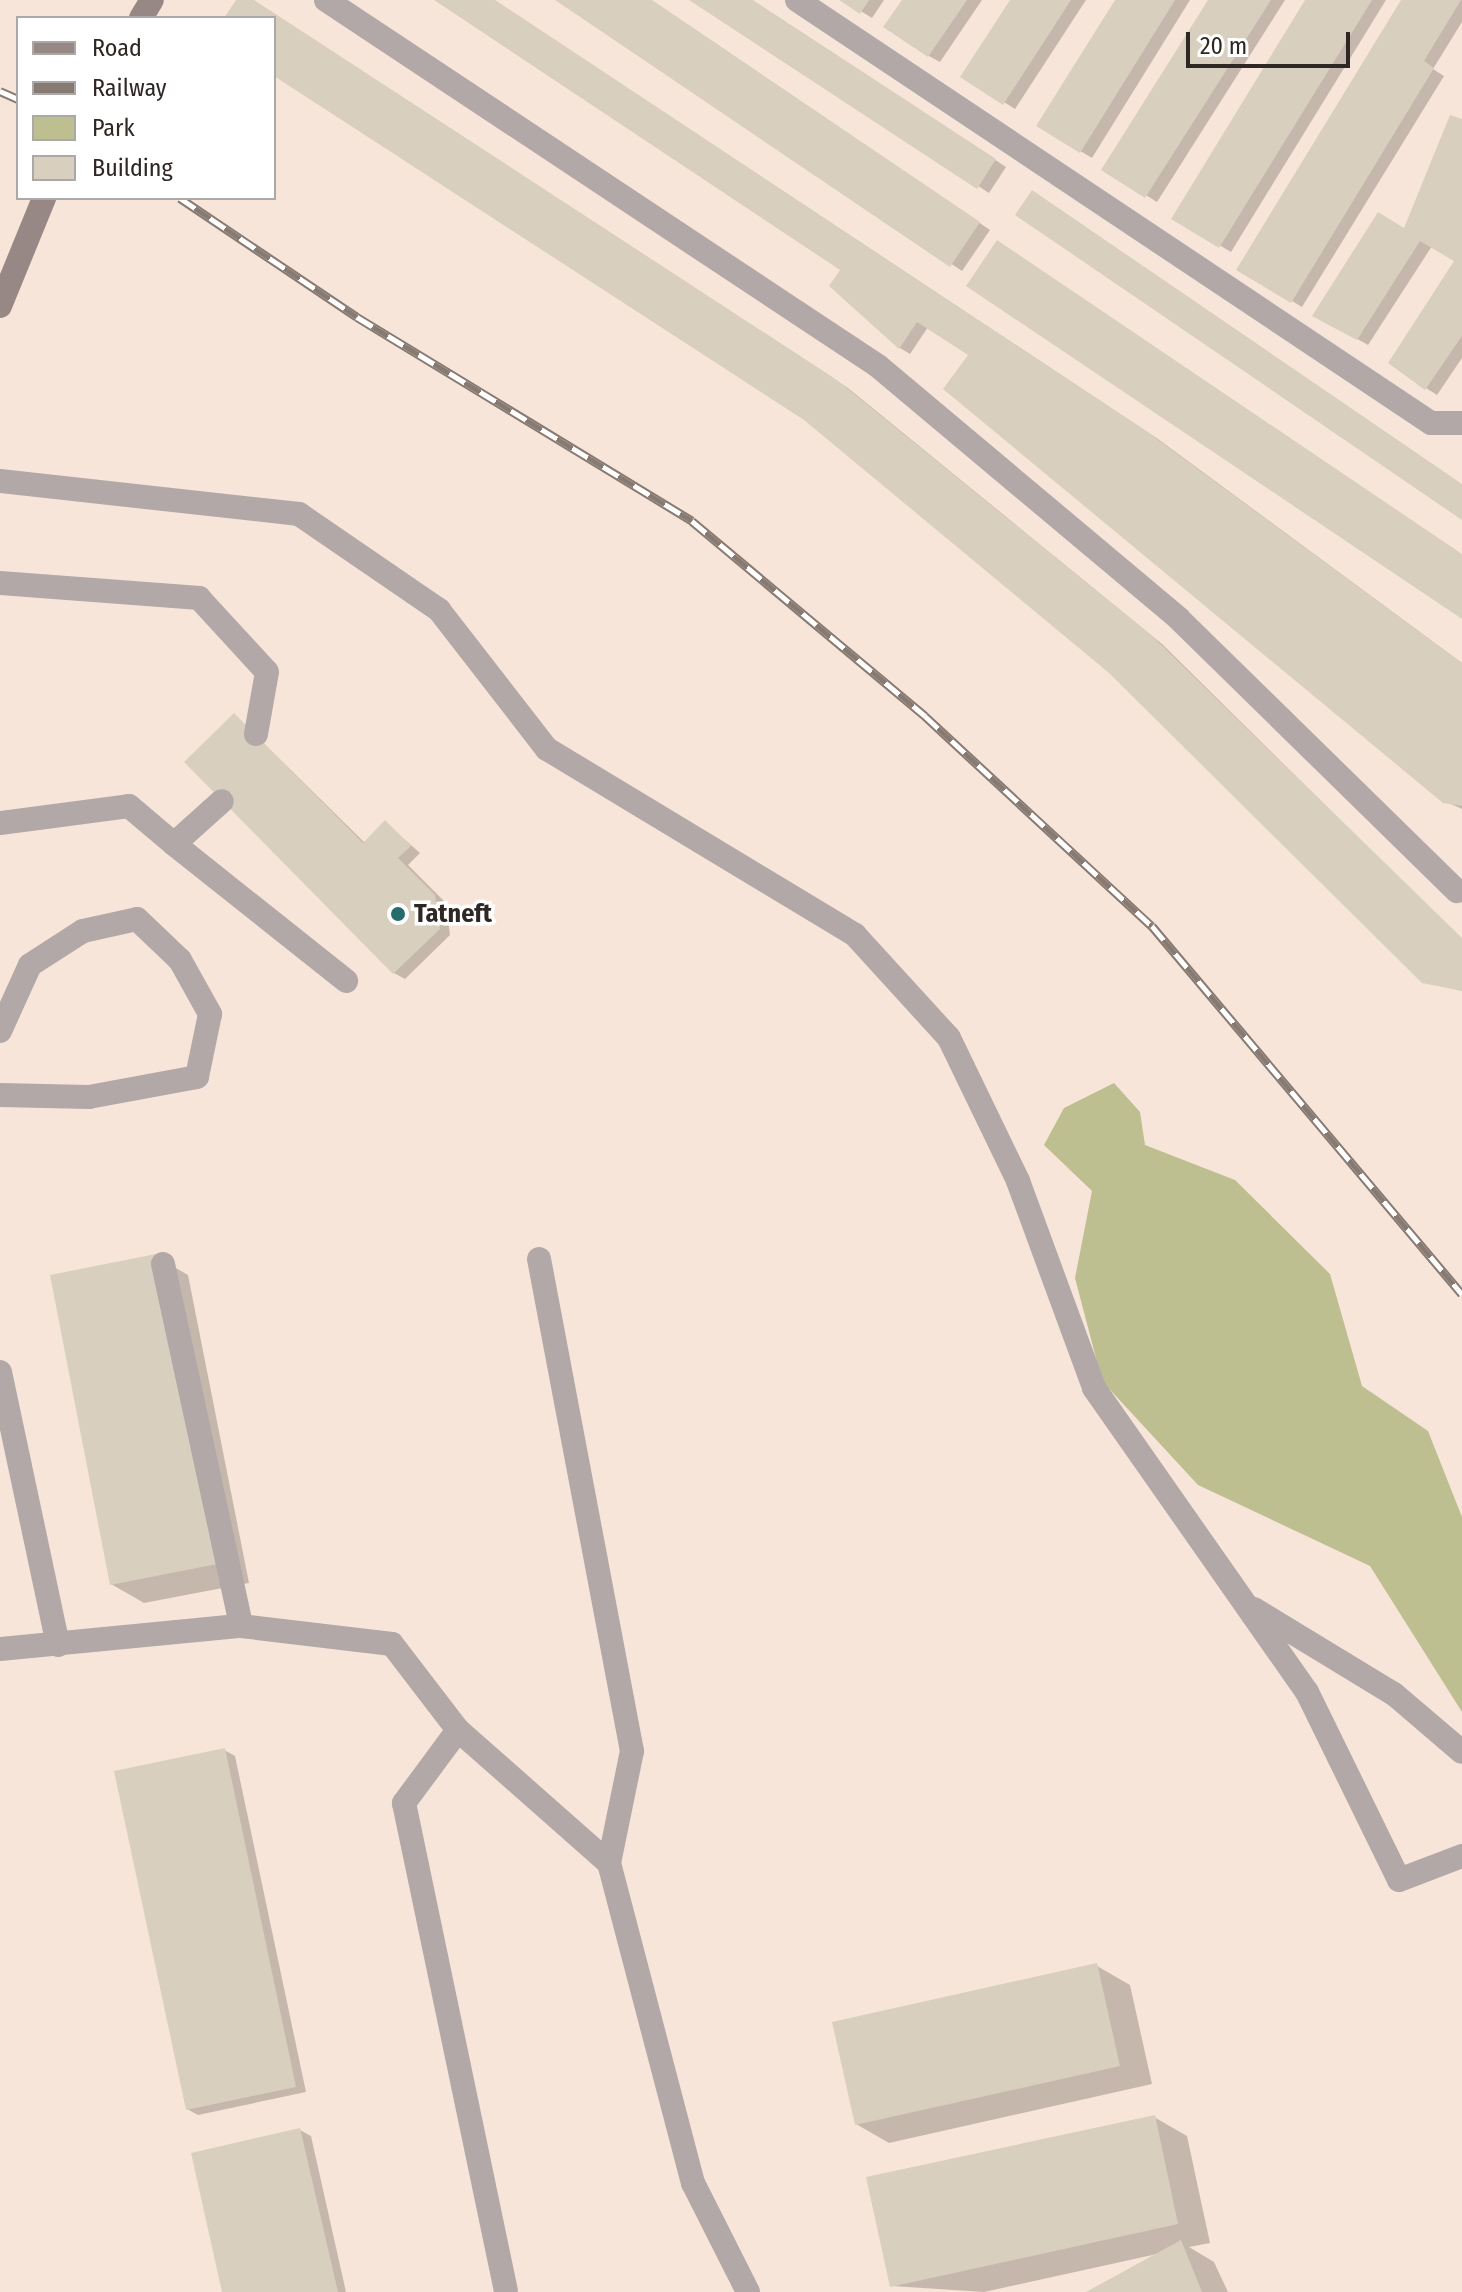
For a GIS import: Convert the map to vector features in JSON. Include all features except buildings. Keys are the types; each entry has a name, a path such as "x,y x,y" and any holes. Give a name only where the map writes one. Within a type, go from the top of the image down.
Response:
{"street":[{"path":"0,306 43,200"}],"lane":[{"path":"326,0 878,366 1179,619 1457,891"},
{"path":"797,0 1431,423 1462,423"},
{"path":"0,481 299,514 439,610 547,749 855,935 949,1038 1018,1181 1094,1388 1307,1692 1399,1880 1462,1856"},
{"path":"0,583 199,598 267,672 256,734"},
{"path":"174,844 222,801"},
{"path":"0,823 129,806 346,981"},
{"path":"0,1031 30,965 83,931 137,919 180,960 210,1014 197,1077 89,1097 0,1095"},
{"path":"539,1259 632,1751 609,1863 693,2183 748,2292"},
{"path":"163,1264 241,1626"},
{"path":"0,1372 58,1645"},
{"path":"1245,1604 1394,1694 1462,1752"},
{"path":"0,1649 241,1626 392,1644 458,1730 609,1863"},
{"path":"458,1730 404,1803 506,2290"}],"green space":[{"path":"1114,1083 1140,1112 1145,1145 1235,1180 1330,1274 1362,1386 1428,1431 1462,1517 1462,1712 1370,1566 1198,1485 1102,1381 1075,1278 1092,1191 1044,1145 1064,1108"}],"railway":[{"path":"0,91 16,98"},
{"path":"183,200 357,317 692,521 925,716 1152,926 1462,1294"}],"place":[{"name":"Tatneft","path":"398,914"}]}
